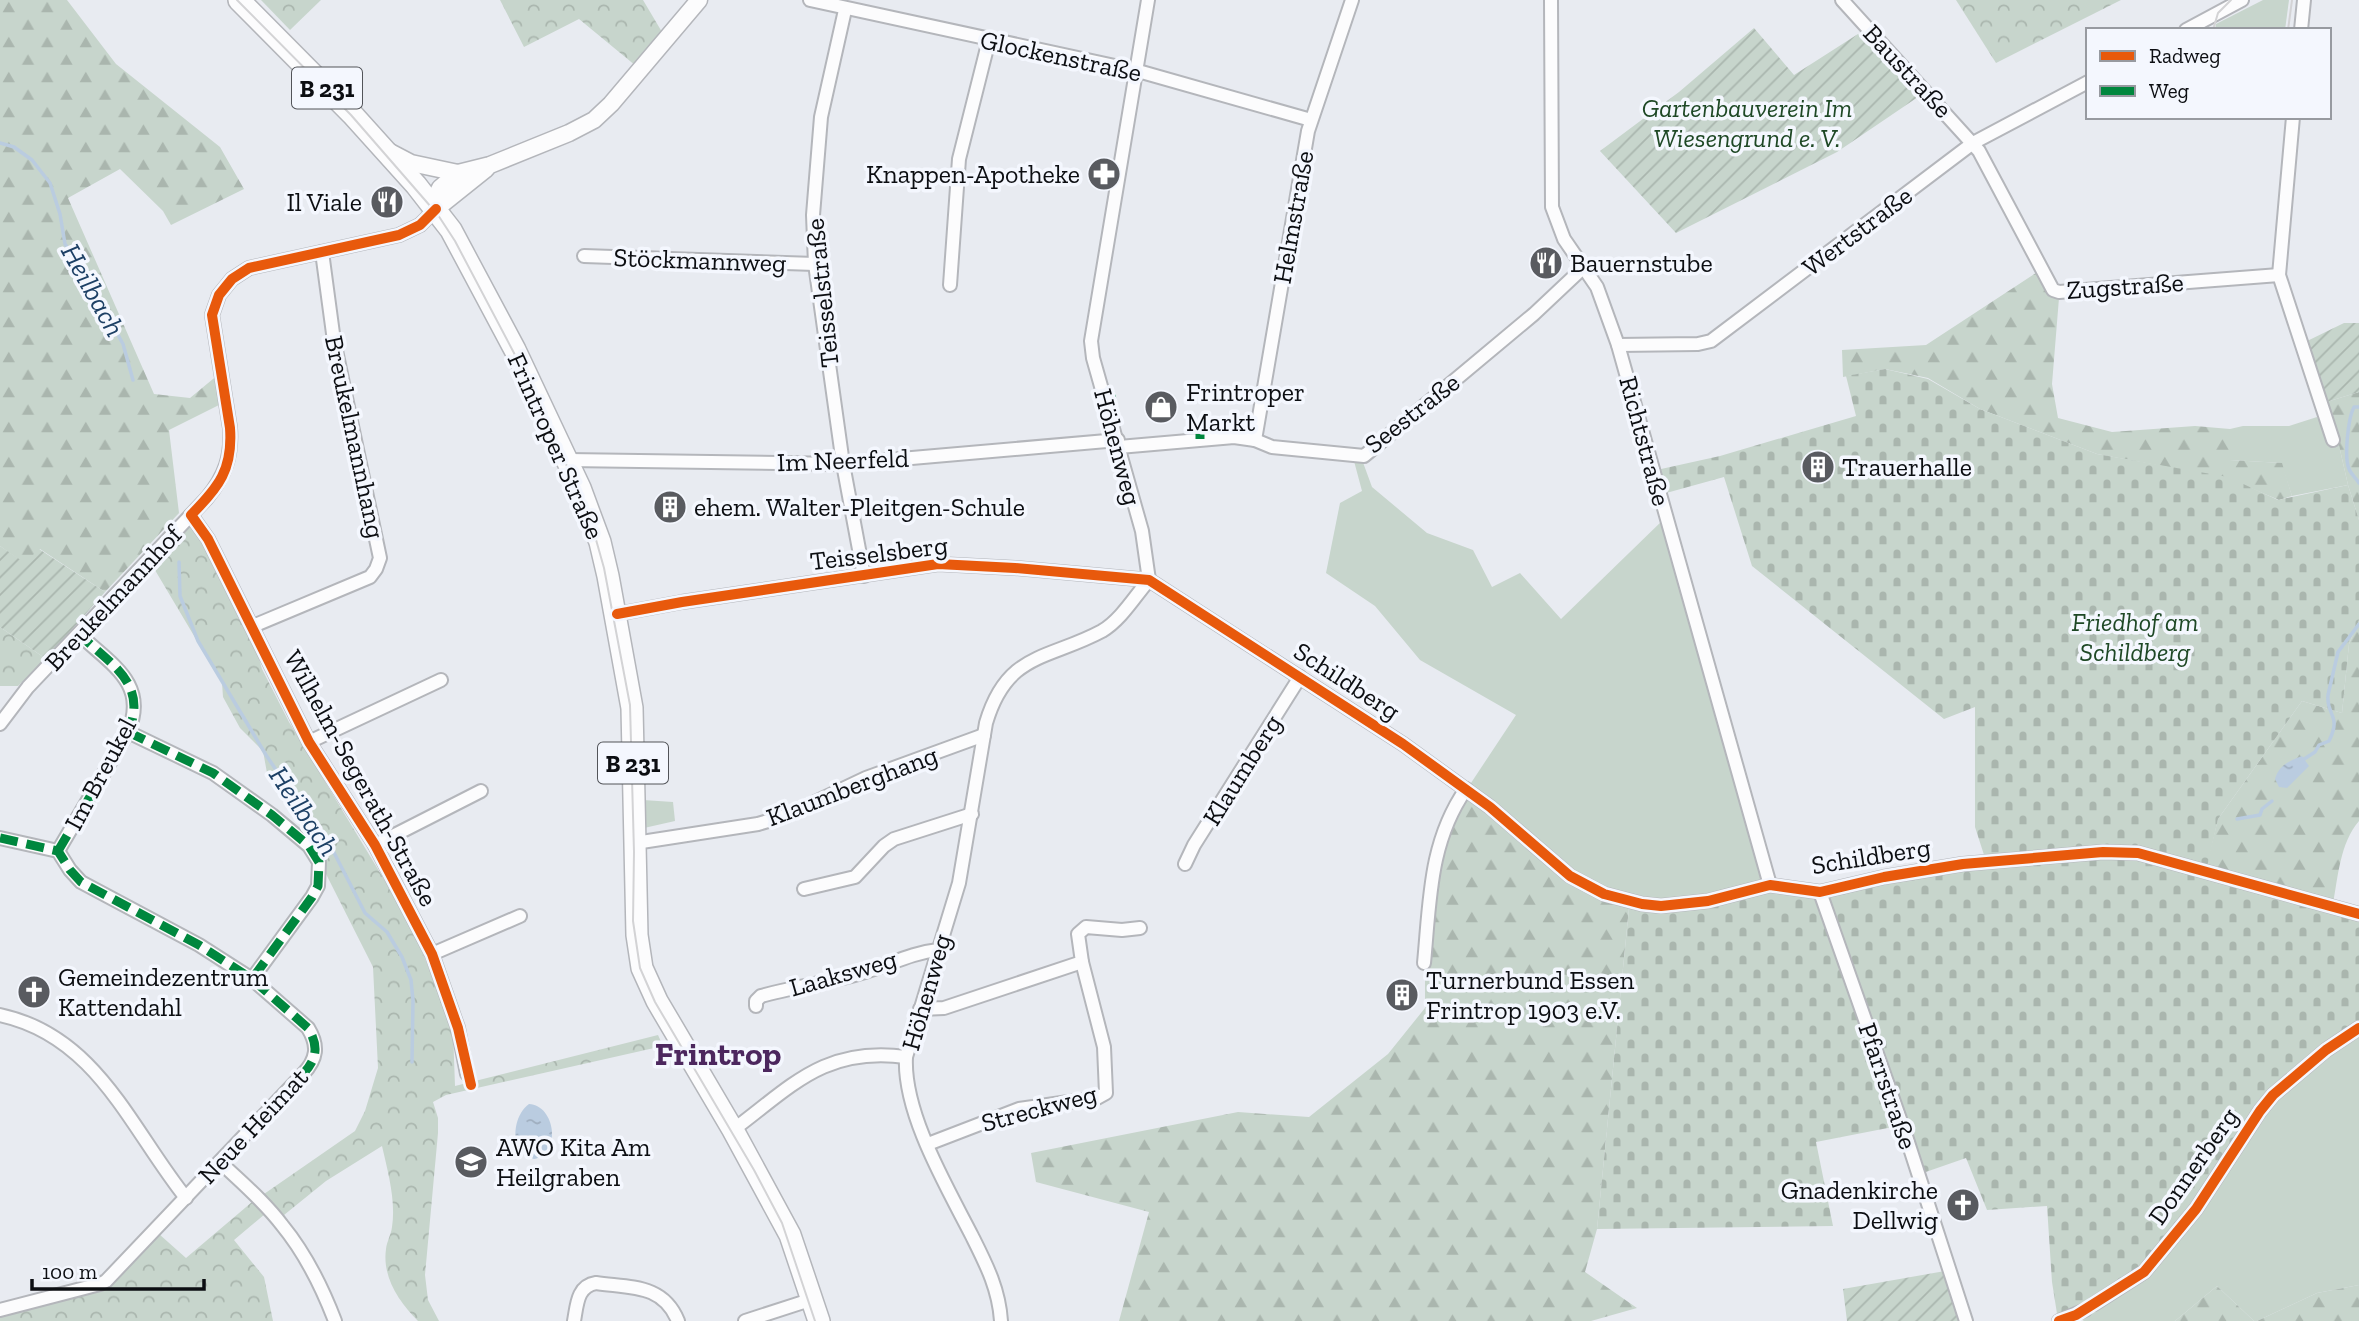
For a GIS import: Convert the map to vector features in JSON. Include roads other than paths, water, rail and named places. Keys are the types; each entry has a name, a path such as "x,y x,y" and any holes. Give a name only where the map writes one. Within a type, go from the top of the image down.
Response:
{"main road":[{"name":"Frintroper Straße","path":"239,0 304,64 436,209 451,230 476,276 568,460 600,542 617,614 632,708 637,935 642,968 657,1001 733,1130 790,1235 819,1321"}],"street":[{"path":"436,209 436,196 440,188 458,173 490,165 594,120 611,104 699,0"},
{"name":"Glockenstraße","path":"810,0 1138,71 1311,120"},
{"name":"Höhenweg","path":"1001,1321 993,1278 928,1144 911,1101 905,1071 906,1057 959,883 984,735 993,702 1010,676 1032,660 1102,631 1112,624 1149,580 1142,531 1093,358 1091,341 1148,0"},
{"name":"Helmstraße","path":"1255,440 1311,120 1352,0"},
{"name":"Richtstraße","path":"1551,0 1552,207 1564,239 1585,267 1606,309 1618,345 1770,885"},
{"name":"Baustraße","path":"1842,0 1973,144"},
{"path":"2190,28 2242,0"},
{"path":"2301,28 2304,0"},
{"name":"Teisselstraße","path":"845,9 821,117 813,215 815,264 843,464 864,576"},
{"path":"950,285 960,159 989,40"},
{"name":"Wertstraße","path":"1618,345 1698,344 1712,341 1973,144 2086,83"},
{"path":"2293,119 2280,275 2333,440"},
{"name":"Zugstraße","path":"1973,144 2056,292 2280,275"},
{"path":"385,150 411,163 458,173"},
{"path":"436,209 490,165"},
{"name":"Breukelmannhof","path":"0,724 28,687 218,486 225,473 232,445 212,315 219,295 232,279 249,268 399,235 420,225 436,209"},
{"name":"Breukelmannhang","path":"253,626 370,577 380,558 334,341 322,252"},
{"name":"Stöckmannweg","path":"584,256 815,264"},
{"name":"Seestraße","path":"1119,443 1234,437 1255,440 1272,447 1364,456 1534,314 1585,267"},
{"name":"Im Neerfeld","path":"568,460 843,464 1119,443"},
{"name":"Wilhelm-Segerath-Straße","path":"191,515 208,540 253,626 309,743 375,845 432,954 458,1028 467,1074"},
{"name":"Teisselsberg","path":"617,614 938,564 1149,580"},
{"name":"Schildberg","path":"1149,580 1403,744 1490,807 1570,876 1613,897 1642,904 1684,905 1770,885 1820,892 1884,877 1950,866 2103,852 2138,853 2359,914"},
{"name":"Im Breukel","path":"58,851 128,732 136,701 126,679 79,634"},
{"name":"Klaumberg","path":"1185,864 1194,845 1300,677"},
{"name":"Wilhelm-Segerath-Straße","path":"309,743 441,680"},
{"path":"128,732 213,774 244,793 309,846 319,862 318,886 312,897 252,979"},
{"name":"Klaumberghang","path":"635,843 758,824 789,815 866,778 984,735"},
{"path":"1424,963 1434,860 1455,806 1466,789"},
{"name":"Wilhelm-Segerath-Straße","path":"375,845 481,792"},
{"path":"804,889 855,877 894,839 972,814"},
{"path":"0,838 58,851"},
{"name":"Neue Heimat","path":"0,1310 100,1284 111,1276 310,1067 316,1049 308,1028 252,979 200,945 81,882 58,851"},
{"name":"Pfarrstraße","path":"1820,892 1906,1136 1966,1321"},
{"path":"432,954 520,916"},
{"name":"Streckweg","path":"928,1144 1019,1109 1097,1098 1106,1093 1104,1047 1078,941 1081,929 1140,928"},
{"name":"Laaksweg","path":"756,1006 756,1001 761,996 871,971 911,954 938,950"},
{"path":"920,1009 944,1008 1083,962"},
{"path":"0,1015 35,1026 55,1036 89,1064 186,1198"},
{"name":"Donnerberg","path":"2059,1321 2089,1307 2144,1272 2196,1209 2273,1095 2326,1050 2359,1028"},
{"path":"733,1130 823,1065 849,1058 906,1057"},
{"path":"220,1162 264,1203 297,1245 335,1321"},
{"path":"573,1321 581,1292 587,1285 596,1283 655,1293 672,1307 678,1321"},
{"path":"745,1321 813,1299"}],"water":[{"path":"2302,756 2309,766 2287,788 2279,787 2275,779 2279,770"},
{"path":"529,1104 538,1106 545,1112 552,1130 549,1148 534,1159 519,1149 515,1131 521,1112"}],"waterway":[{"name":"Heilbach","path":"0,143 14,147 32,160 50,183 60,214 65,244 123,344 133,380"},
{"path":"2359,407 2354,407 2352,412 2347,447 2349,469 2359,483"},
{"name":"Heilbach","path":"179,562 180,596 198,641 266,755 299,804 326,837 365,913 387,932 402,957 411,980 413,1000 412,1062"},
{"path":"2301,761 2315,752 2319,745 2329,741 2333,732 2334,721 2328,695 2338,652 2359,624"},
{"path":"2237,819 2260,815 2262,809 2272,801"}],"tram line":[{"path":"237,0 351,115 438,215 455,241 514,353 580,494 604,568 630,705 633,921 640,968 655,1002 754,1170 782,1223 815,1321"},
{"path":"2214,28 2218,13 2231,0"},
{"path":"2288,28 2292,0"}],"place":[{"name":"Knappen-Apotheke","path":"1104,174"},
{"name":"Il Viale","path":"387,202"},
{"name":"Bauernstube","path":"1546,263"},
{"name":"Frintroper Markt","path":"1161,407"},
{"name":"Trauerhalle","path":"1818,467"},
{"name":"ehem. Walter-Pleitgen-Schule","path":"670,507"},
{"name":"Gemeindezentrum Kattendahl","path":"34,992"},
{"name":"Turnerbund Essen Frintrop 1903 e.V.","path":"1402,995"},
{"name":"AWO Kita Am Heilgraben","path":"471,1162"},
{"name":"Gnadenkirche Dellwig","path":"1963,1205"}],"district":[{"name":"Frintrop","path":"718,1053"}],"park label":[{"name":"Gartenbauverein Im Wiesengrund e. V.","path":"1747,123"},
{"name":"Friedhof am Schildberg","path":"2135,637"}]}
